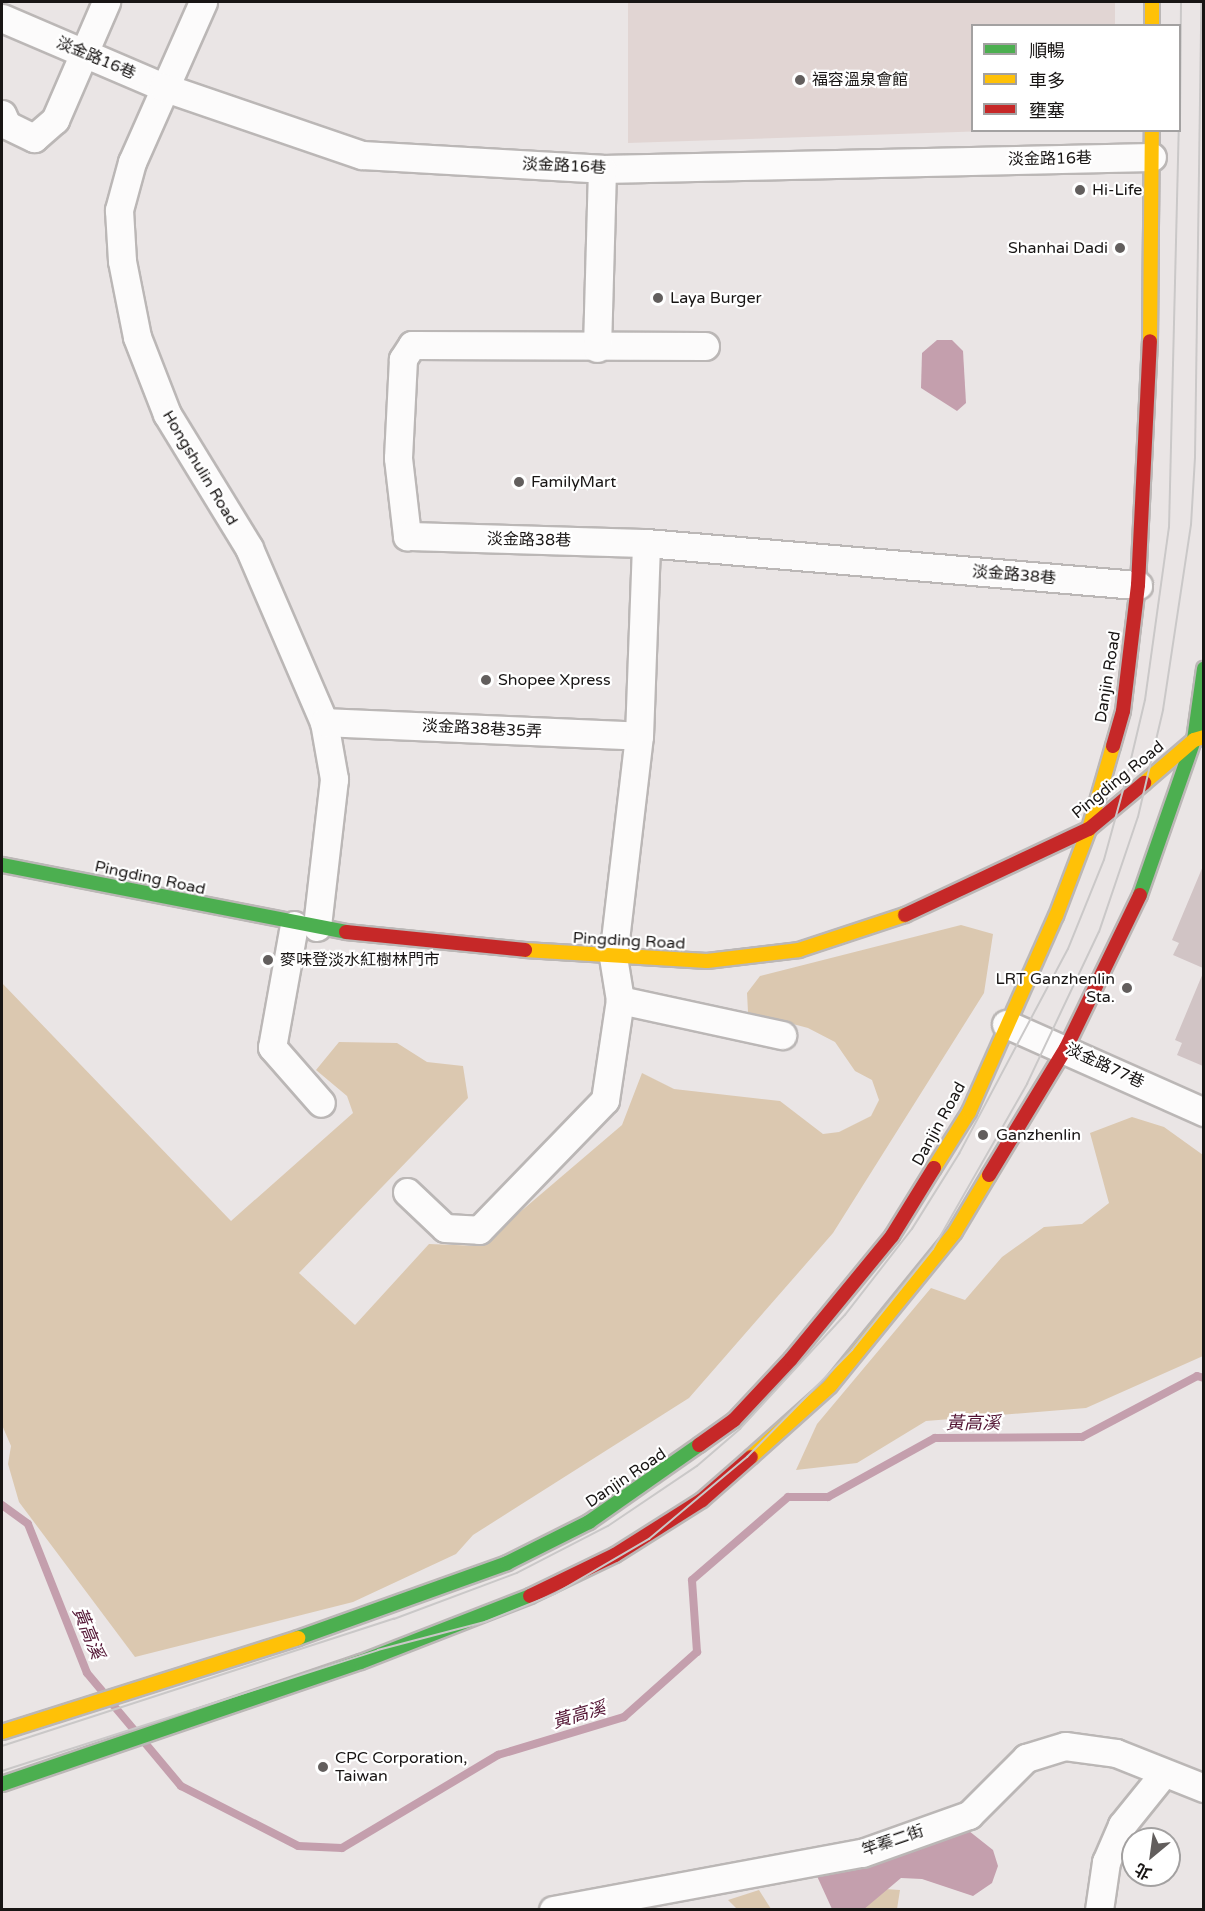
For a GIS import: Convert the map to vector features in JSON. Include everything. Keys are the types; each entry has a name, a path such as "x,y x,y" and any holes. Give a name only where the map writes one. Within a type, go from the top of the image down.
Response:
{"main road":[{"path":"1152,2 1152,24"},
{"name":"Danjin Road","path":"2,1732 159,1680 398,1606 507,1563 589,1522 734,1420 791,1359 892,1236 969,1112 1006,1024 1056,916 1089,829 1123,711 1138,585 1149,394 1152,132"},
{"path":"2,1784 193,1717 361,1662 512,1604 615,1554 702,1500 830,1386 909,1293 955,1232 1066,1048 1134,913 1199,739 1203,669"},
{"name":"Pingding Road","path":"2,865 305,926 458,946 707,961 799,950 902,916 1089,829 1199,739"}],"street":[{"path":"2,114 7,125 34,138 55,120 106,2"},
{"name":"Hongshulin Road","path":"203,2 163,87 132,162 119,210 122,261 137,337 167,414 249,548 324,722 333,788 305,926 272,1047 321,1103"},
{"name":"淡金路16巷","path":"2,18 163,87 362,155 602,169 1152,157"},
{"path":"597,348 602,169"},
{"name":"淡金路38巷","path":"705,346 597,348 412,345 403,358 391,458 407,536 646,543 1138,585"},
{"path":"407,1192 445,1228 479,1230 605,1100 620,1000 613,957 639,736 646,543"},
{"name":"淡金路38巷35弄","path":"324,722 639,736"},
{"path":"620,1000 782,1035"},
{"name":"淡金路77巷","path":"1006,1024 1066,1048 1203,1112"},
{"name":"竿蓁二街","path":"553,1910 862,1853 969,1815 1026,1758 1065,1746 1116,1753 1203,1788"},
{"path":"1099,1910 1106,1862 1122,1825 1164,1773"}],"shaded area":[{"name":"福容溫泉會館","path":"628,2 1115,2 1115,24 971,24 971,132 628,143"},
{"path":"937,340 952,340 963,351 966,403 957,411 921,388 922,353"},
{"path":"961,925 993,934 984,993 833,1233 689,1398 473,1535 456,1554 353,1602 135,1657 19,1502 8,1464 11,1446 2,1425 2,983 231,1221 353,1113 347,1096 316,1070 339,1042 397,1043 427,1062 463,1066 468,1098 299,1273 355,1325 429,1244 480,1246 622,1125 642,1073 674,1089 780,1101 823,1134 839,1132 871,1116 879,1100 872,1080 855,1071 835,1042 808,1028 748,1012 747,993 760,976"},
{"path":"1132,1117 1164,1127 1203,1155 1203,1356 1086,1408 926,1421 857,1463 796,1470 817,1424 931,1288 965,1300 1002,1257 1044,1227 1082,1224 1109,1203 1090,1133"},
{"path":"969,1831 993,1850 998,1866 992,1883 973,1896 922,1879 901,1878 863,1910 832,1909 816,1874 876,1862"},
{"path":"885,1889 900,1890 897,1909 858,1910"},
{"path":"759,1890 771,1909 737,1909 728,1900"}],"building":[{"path":"1203,866 1203,968 1173,955 1179,943 1172,940"},
{"path":"1203,973 1203,1066 1177,1055 1182,1043 1175,1040"}],"waterway":[{"name":"黃高溪","path":"145,1743 181,1786 298,1846 342,1848 498,1755 624,1717 697,1652 692,1580 788,1497 828,1497 935,1438 1082,1437 1197,1376 1204,1378"},
{"name":"黃高溪","path":"2,1505 28,1524 87,1673 103,1692"},
{"name":"黃高溪","path":"114,1706 135,1731"}],"tram line":[{"path":"1181,2 1181,24"},
{"path":"2,1771 378,1650 485,1622 555,1594 649,1539 747,1457 852,1350 933,1249 1027,1084 1099,932 1138,817 1163,710 1191,525 1195,458 1201,2"},
{"path":"2,1746 394,1619 517,1573 608,1526 697,1466 740,1429 845,1315 912,1229 959,1154 1068,949 1104,860 1128,772 1145,700 1169,528 1179,132"}],"traffic: fast":[{"path":"1140,895 1194,740 1204,669"},
{"path":"2,865 346,932"},
{"path":"298,1638 507,1563 589,1522 699,1445"},
{"path":"2,1784 361,1662 530,1596"}],"traffic: slow":[{"path":"1152,2 1152,24"},
{"path":"1150,341 1152,132"},
{"path":"1144,783 1194,740 1204,737"},
{"path":"934,1168 969,1112 1056,916 1089,829 1113,746"},
{"path":"525,950 707,961 799,950 905,915"},
{"path":"751,1457 830,1386 955,1232 989,1175"},
{"path":"2,1732 298,1638"}],"traffic: jam":[{"path":"1113,746 1123,711 1138,585 1150,341"},
{"path":"905,915 1089,829 1144,783"},
{"path":"989,1175 1066,1048 1140,895"},
{"path":"346,932 525,950"},
{"path":"699,1445 734,1420 791,1359 892,1236 934,1168"},
{"path":"530,1596 615,1555 702,1500 751,1457"}],"place":[{"name":"福容溫泉會館","path":"800,80"},
{"name":"Hi-Life","path":"1080,190"},
{"name":"Shanhai Dadi","path":"1120,248"},
{"name":"Laya Burger","path":"658,298"},
{"name":"FamilyMart","path":"519,482"},
{"name":"Shopee Xpress","path":"486,680"},
{"name":"麥味登淡水紅樹林門市","path":"268,960"},
{"name":"LRT Ganzhenlin Sta.","path":"1127,988"},
{"name":"Ganzhenlin","path":"983,1135"},
{"name":"CPC Corporation, Taiwan","path":"323,1767"}]}
